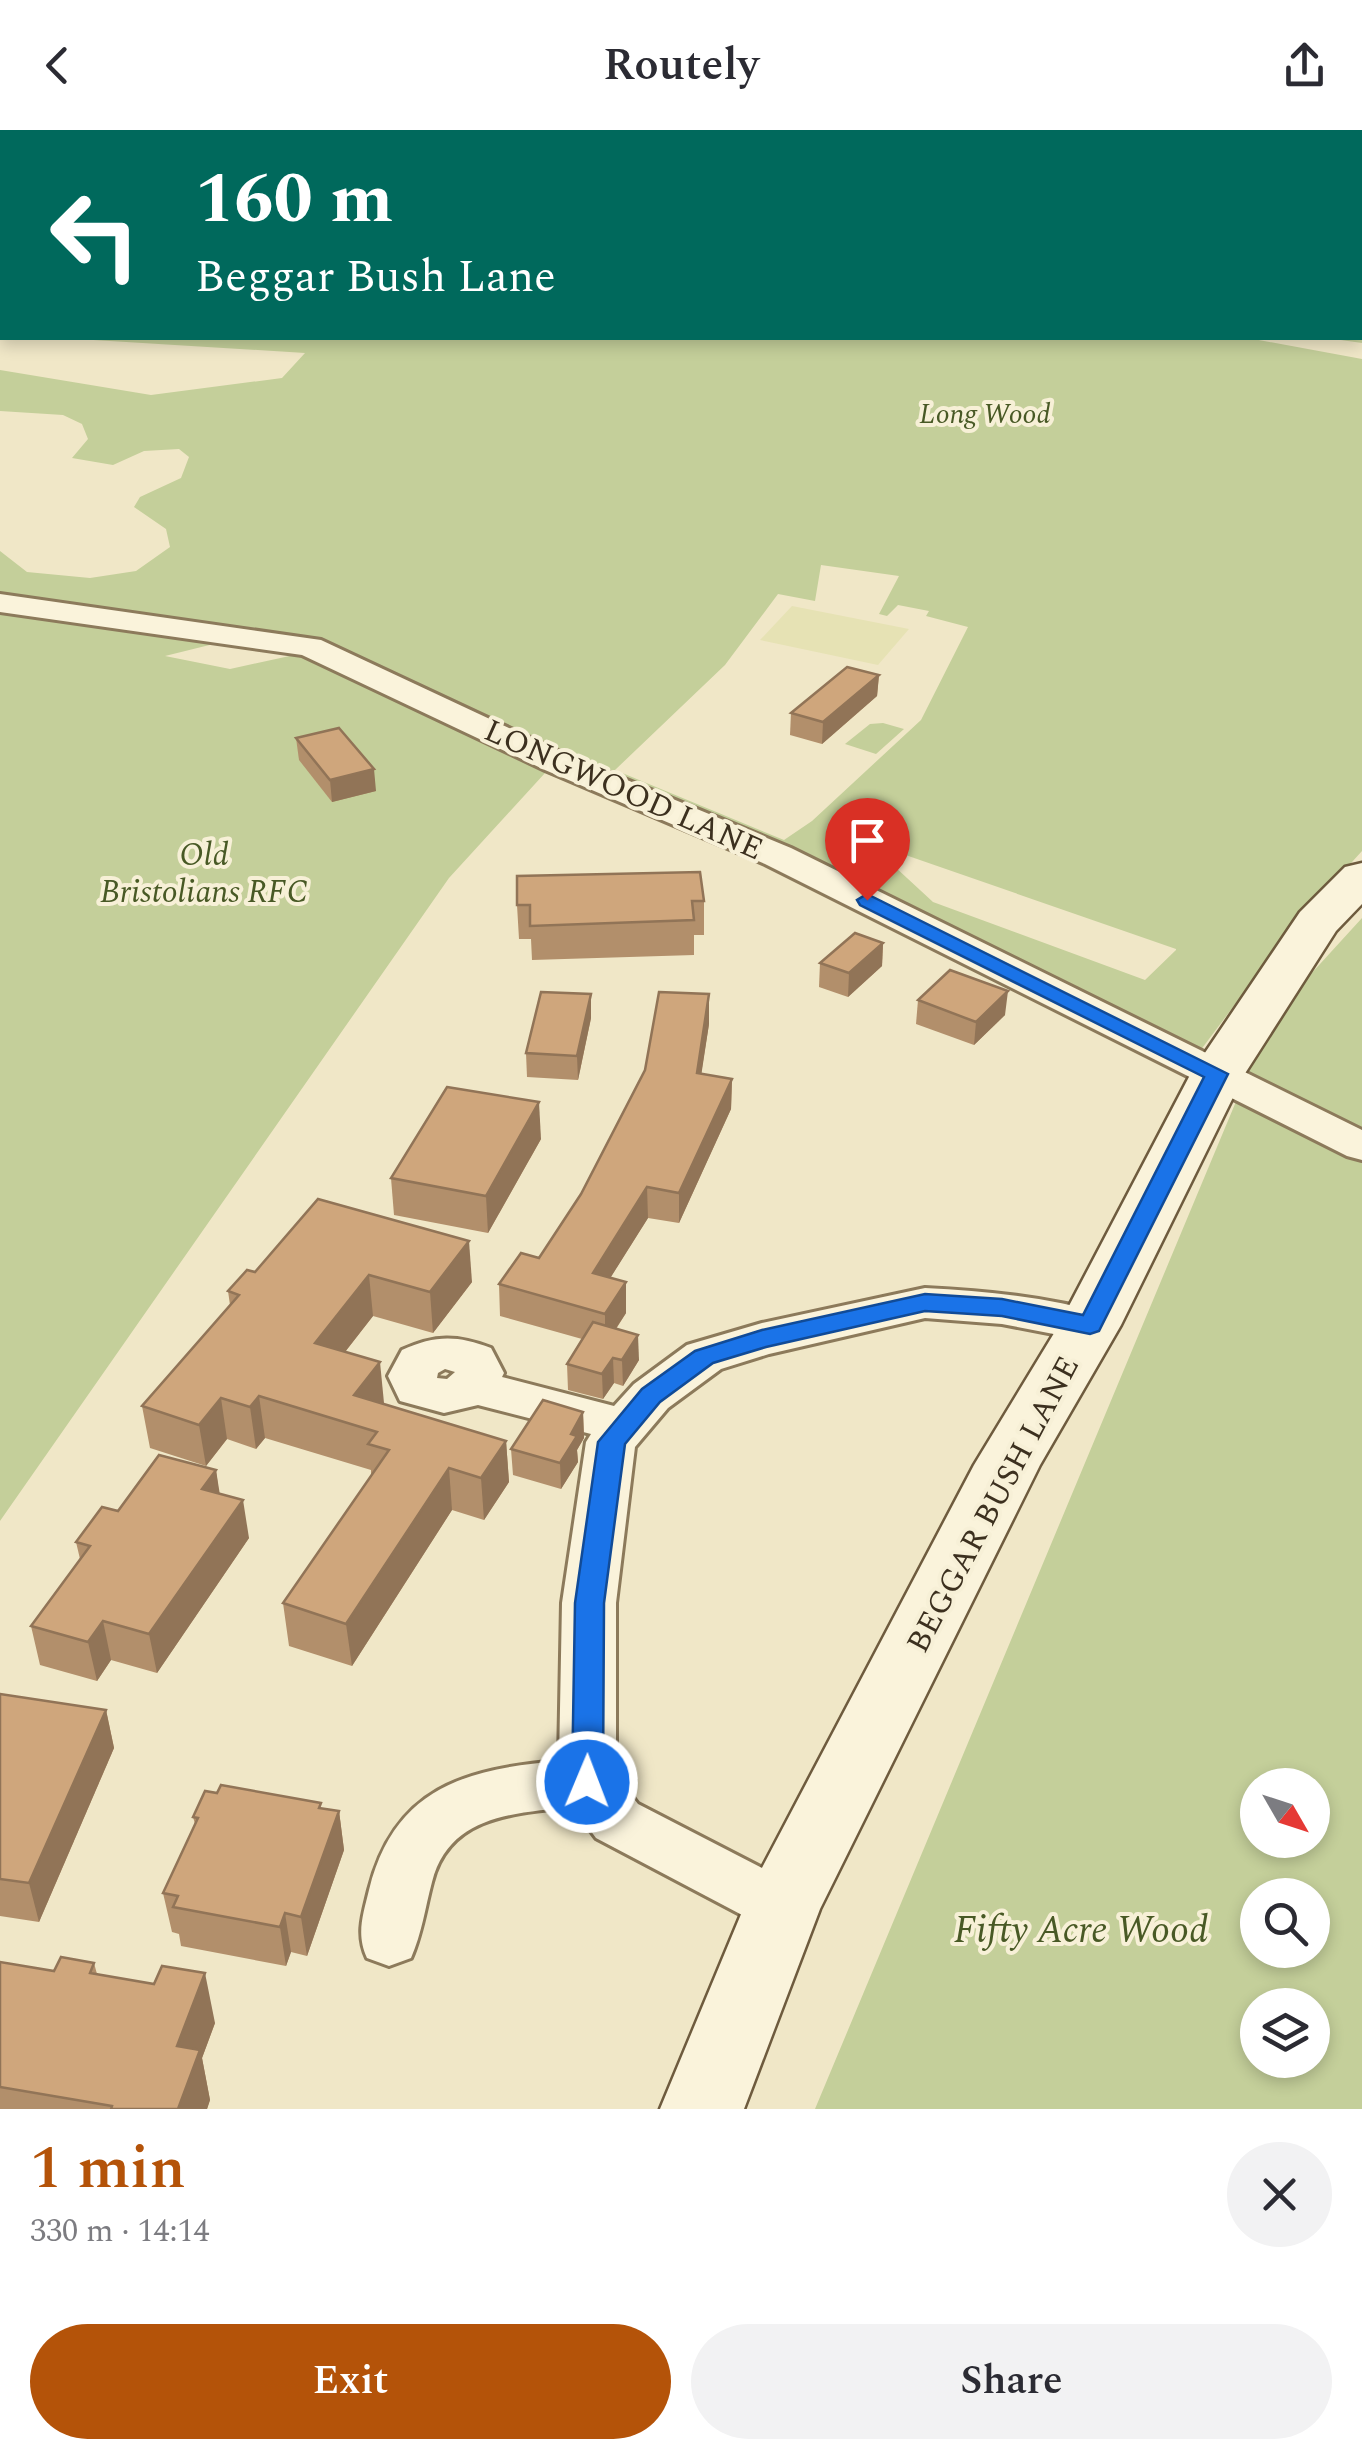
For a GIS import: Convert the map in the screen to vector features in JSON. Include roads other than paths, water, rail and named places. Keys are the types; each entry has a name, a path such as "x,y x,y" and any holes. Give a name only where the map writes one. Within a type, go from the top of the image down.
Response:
{"main road":[{"name":"BEGGAR BUSH LANE","path":"702,2109 782,1908 1007,1465 1090,1325 1217,1074 1318,922 1362,876"}],"street":[{"name":"LONGWOOD LANE","path":"0,603 310,647 556,763 778,856 1362,1147"},
{"path":"782,1908 618,1821 587,1782 589,1603 612,1442 651,1396 704,1357 856,1316 925,1303 970,1304 1090,1325"},
{"path":"473,1388 624,1426"},
{"path":"388,1939 413,1849 439,1817 466,1799 587,1782"}],"park label":[{"name":"Long Wood","path":"985,413"},
{"name":"Old Bristolians RFC","path":"204,872"},
{"name":"Fifty Acre Wood","path":"1081,1929"}]}
